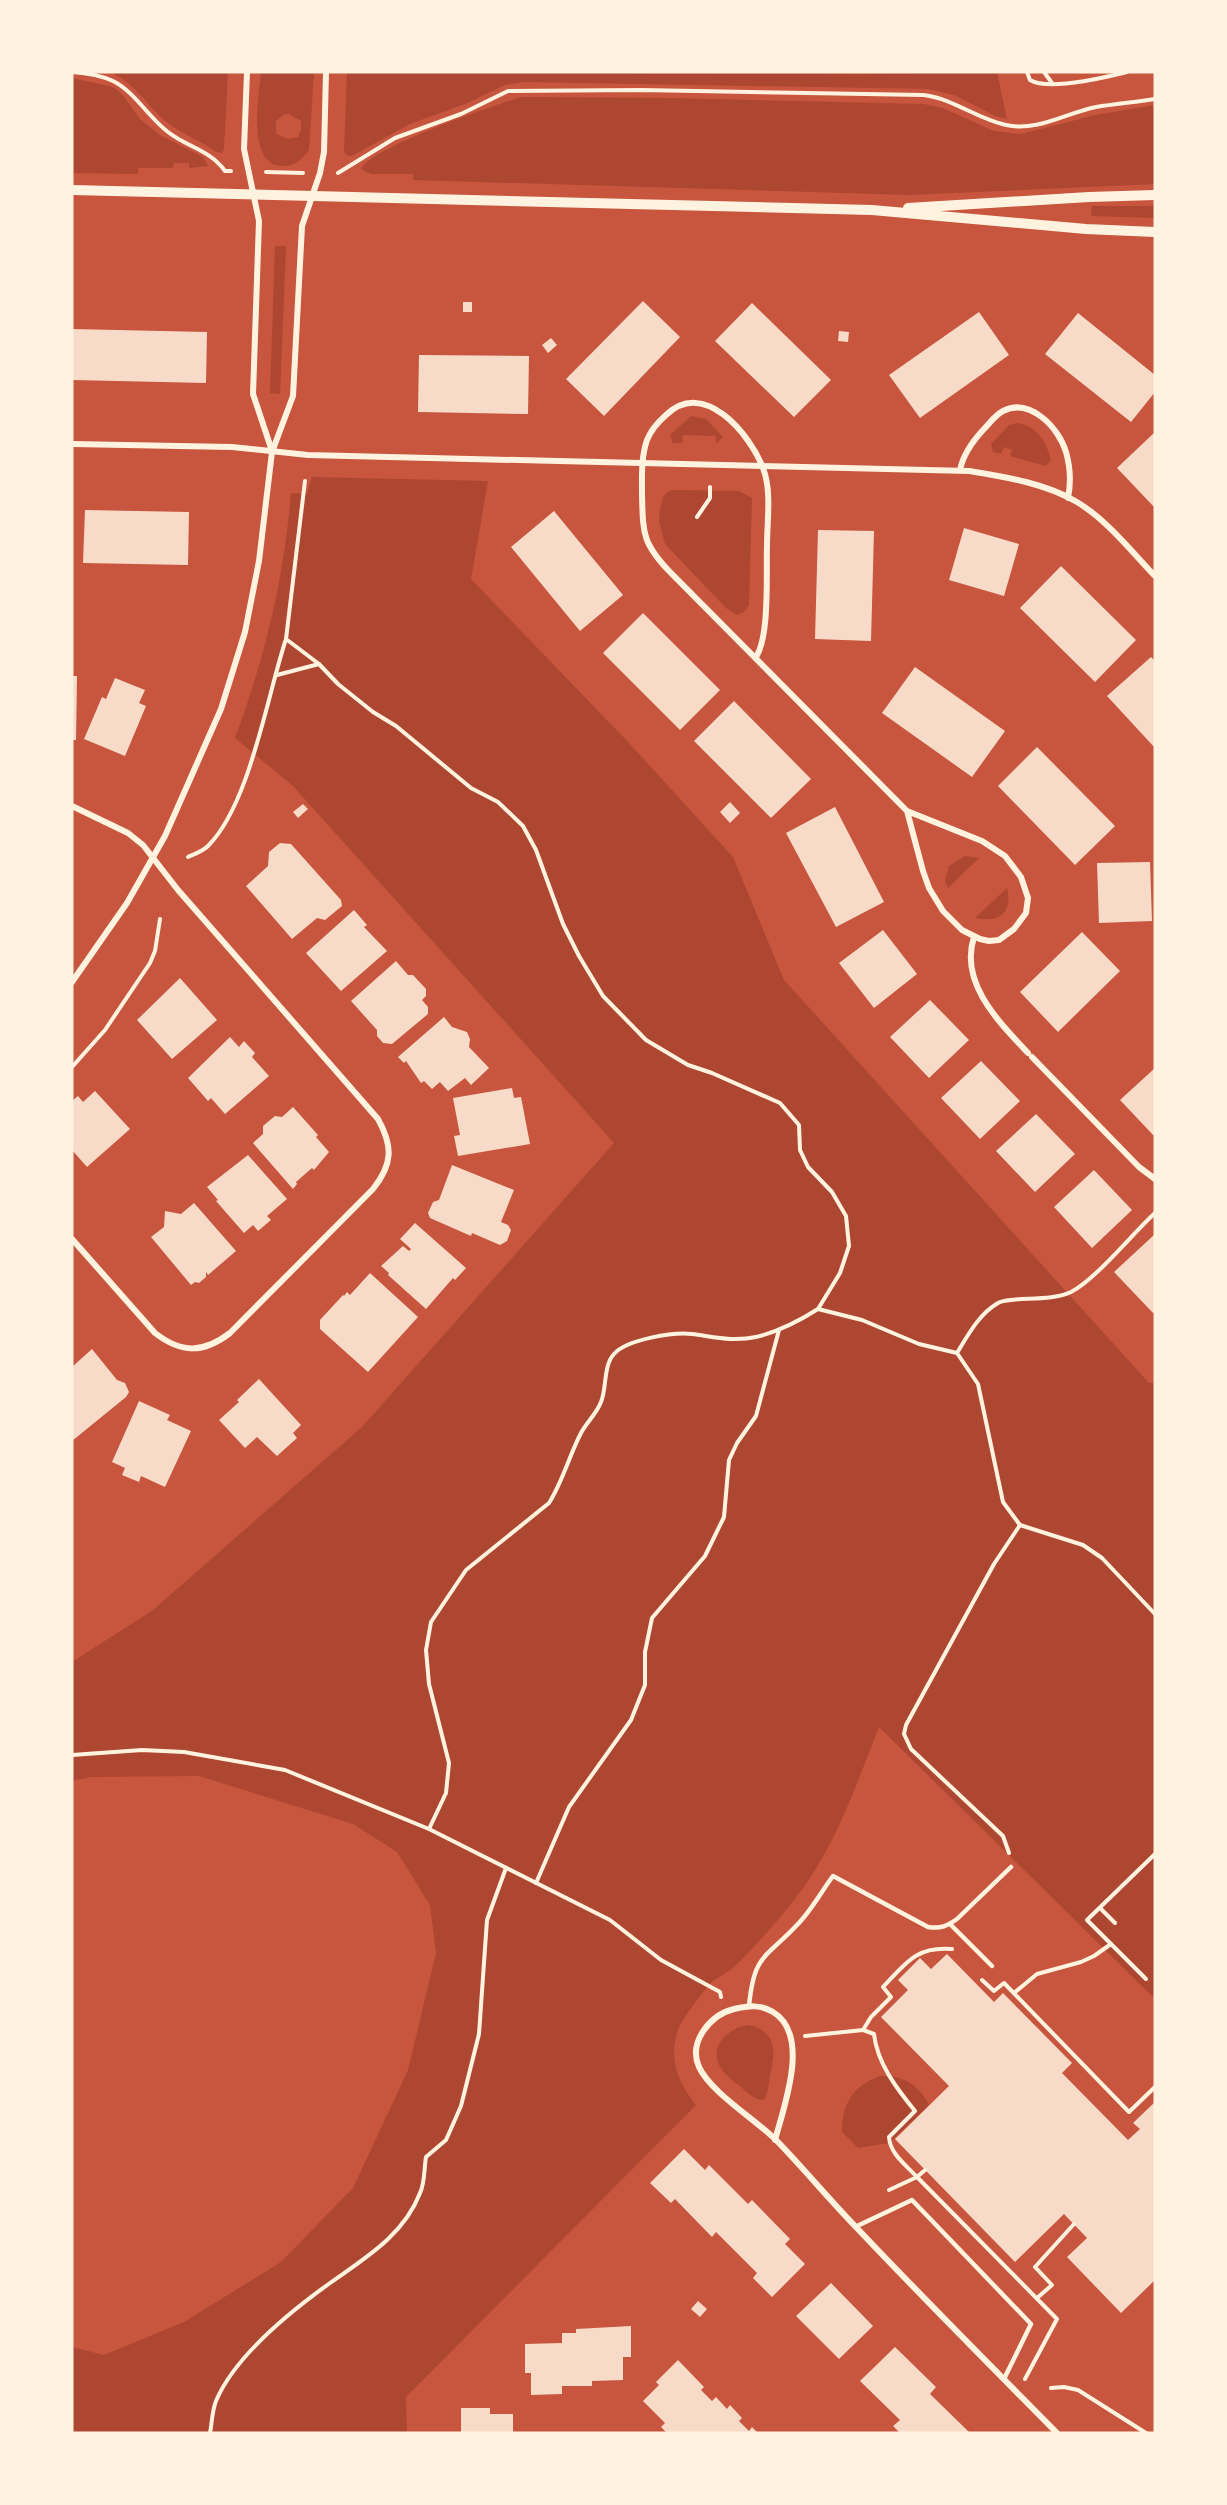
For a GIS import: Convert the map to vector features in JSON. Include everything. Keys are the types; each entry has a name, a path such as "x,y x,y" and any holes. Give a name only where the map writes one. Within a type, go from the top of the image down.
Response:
{"street":[{"path":"247,72 244,149 259,221 253,394 272,452"},
{"path":"72,982 127,903 153,859 180,805 221,709 245,632 259,561 272,452 293,396 302,226 320,173 324,152 327,72"},
{"path":"72,190 872,210 1086,229 1155,232"},
{"path":"872,210 1155,195"},
{"path":"756,657 762,644 765,617 768,504 763,467 740,431 711,405 695,403 678,405 654,429 647,441 643,464 643,519 647,543 655,556 907,811 991,846 1005,856 1022,877 1028,898 1026,913 1022,920 999,940 989,941 974,937 962,930 936,901 923,871 907,811"},
{"path":"960,470 970,447 995,417 1004,410 1023,409 1044,418 1062,441 1069,470 1068,498"},
{"path":"72,444 232,447 308,455 960,470 1013,479 1068,498 1093,513 1155,576"},
{"path":"72,807 128,833 143,845 378,1119 386,1132 389,1146 384,1175 373,1189 231,1333 216,1344 201,1348 186,1348 168,1343 155,1334 72,1239"},
{"path":"974,937 969,957 978,988 1004,1028 1139,1167 1155,1179"},
{"path":"775,2140 791,2079 792,2045 787,2028 781,2018 762,2007 749,2006 726,2011 707,2024 698,2043 698,2064 708,2080 775,2140 855,2226 1057,2433"}],"lane":[{"path":"749,2006 751,1986 761,1959 798,1925 833,1876 928,1927 938,1929 950,1924 1011,1867"},
{"path":"950,1924 992,1966"},
{"path":"855,2226 912,2200 1031,2324 1004,2379"}],"path":[{"path":"72,72 91,74 124,88 169,134 207,153 218,161 225,171 339,173 374,149 395,138 461,114 498,94 524,90 924,95 955,103 994,121 1020,127 1094,108 1155,99"},
{"path":"1027,72 1030,80 1036,83 1052,83 1126,72"},
{"path":"1044,72 1052,83"},
{"path":"188,857 207,848 223,828 247,775 286,639 305,481"},
{"path":"697,517 710,498 710,487"},
{"path":"286,639 319,664 346,691 396,726 471,788 498,802 523,826 536,850 563,924 603,996 646,1040 688,1065 712,1072 780,1104 799,1125 800,1150 808,1167 832,1192 846,1215 849,1246 840,1273 818,1309 779,1329 755,1337 720,1340 691,1334 654,1337 630,1344 614,1354 606,1375 601,1402 581,1433 558,1489 549,1503 466,1570 431,1622 426,1650 429,1684 449,1763 446,1793 429,1829"},
{"path":"277,675 319,664"},
{"path":"72,1067 105,1030 150,963 155,951 160,919"},
{"path":"957,1353 978,1321 999,1302 1043,1299 1069,1293 1084,1283 1155,1213"},
{"path":"818,1309 862,1320 919,1344 957,1353 978,1384 1003,1502 1020,1525 1083,1545 1102,1558 1155,1614"},
{"path":"536,1883 569,1807 631,1720 645,1686 645,1652 652,1618 705,1556 724,1517 729,1460 737,1443 756,1416 779,1329"},
{"path":"1011,1867 1008,1847 1003,1836 911,1749 904,1734 906,1725 994,1564 1020,1525"},
{"path":"72,1755 142,1750 184,1752 285,1770 429,1829 610,1920 661,1960 720,1992"},
{"path":"1146,1979 1087,1920 1155,1854"},
{"path":"210,2433 216,2402 237,2367 301,2305 364,2261 385,2242 407,2217 421,2192 426,2157 446,2140 461,2106 478,2034 487,1920 506,1868"},
{"path":"1100,1908 1115,1923"},
{"path":"1014,1993 1036,1974 1081,1962 1111,1944"},
{"path":"863,2030 871,2017 891,1996 883,1986 917,1954 931,1948 940,1948 952,1949 958,1955"},
{"path":"978,1976 994,1991 1004,1983 1129,2112 1155,2087"},
{"path":"812,2035 863,2030 874,2034 875,2043 892,2082 915,2111 889,2137 889,2143 893,2151 917,2177 925,2170"},
{"path":"1037,2298 1052,2285 1035,2267 1074,2224"},
{"path":"1051,2388 1064,2387 1078,2390 1146,2433"}],"shaded area":[{"path":"109,72 228,72 222,153 216,152 172,126 127,82"},
{"path":"261,72 314,72 309,150 294,164 282,166 271,162 263,154 257,128","holes":["289,114 301,121 298,137 288,139 276,134 276,121 283,115"]},
{"path":"347,72 858,74 997,72 1007,119 995,116 954,95 928,89 524,82 505,85 465,104 410,124 352,156 344,152"},
{"path":"72,78 113,87 122,94 140,119 160,135 203,157 208,166 189,168 189,163 174,163 173,168 138,168 138,174 72,173"},
{"path":"521,97 924,104 943,108 994,131 1021,134 1095,115 1155,105 1155,184 909,195 413,180 413,174 371,174 361,169 370,160 409,139"},
{"path":"1092,206 1155,206 1155,218 1091,216"},
{"path":"275,246 286,246 280,394 270,393"},
{"path":"691,416 706,419 723,437 716,444 716,436 683,435 682,443 673,443 670,435"},
{"path":"1017,423 1035,431 1044,441 1051,461 1045,466 1010,456 1012,450 1004,447 1001,454 993,452 991,444 1009,425"},
{"path":"312,477 488,481 471,579 629,743 733,857 784,980 1149,1383 1155,1383 1155,1999 879,1727 844,1814 811,1876 798,1895 751,1950 709,1986 680,2025 674,2050 676,2070 684,2088 696,2105 406,2397 407,2433 72,2433 72,2347 104,2355 184,2322 281,2262 353,2188 408,2070 436,1953 430,1905 397,1852 353,1824 199,1776 91,1777 72,1781 72,1662 153,1610 362,1427 614,1143 293,786 235,738 272,617 284,556 291,493 307,494"},
{"path":"673,490 739,491 752,498 749,605 744,612 737,615 726,608 665,544 659,521 660,509 663,497 667,492"},
{"path":"965,856 979,858 948,888 945,881 949,866"},
{"path":"1007,888 1008,904 1002,914 991,919 975,918"},
{"path":"749,2025 765,2033 772,2044 772,2067 764,2100 751,2096 723,2071 718,2063 717,2055 721,2041 733,2030"},
{"path":"880,2076 896,2077 910,2083 921,2092 929,2105 889,2143 858,2148 842,2132 844,2112 856,2090"}],"building":[{"path":"643,301 680,337 604,416 566,379"},
{"path":"463,302 472,302 472,312 463,312"},
{"path":"752,303 831,380 794,417 715,341"},
{"path":"979,312 1009,355 920,418 889,375"},
{"path":"1078,313 1155,375 1155,392 1131,422 1045,354"},
{"path":"72,329 207,332 206,383 72,380"},
{"path":"839,331 849,332 848,342 838,341"},
{"path":"551,338 557,345 548,353 542,345"},
{"path":"419,355 529,356 528,414 418,412"},
{"path":"1155,432 1155,508 1117,468"},
{"path":"85,510 189,512 188,565 83,563"},
{"path":"554,511 623,595 580,631 511,547"},
{"path":"964,528 1019,544 1004,596 949,580"},
{"path":"818,530 874,531 871,641 815,639"},
{"path":"1061,566 1136,640 1095,682 1020,608"},
{"path":"643,613 720,690 680,730 603,653"},
{"path":"1151,657 1155,661 1155,748 1107,696"},
{"path":"915,667 1005,731 972,777 882,713"},
{"path":"72,676 77,676 76,740 72,740"},
{"path":"115,678 145,690 139,703 146,706 125,756 84,739 102,697 106,699"},
{"path":"734,701 811,779 771,818 694,741"},
{"path":"1037,747 1115,826 1075,865 998,786"},
{"path":"730,802 740,813 730,823 720,812"},
{"path":"303,804 308,809 298,818 293,812"},
{"path":"835,807 884,902 836,927 786,833"},
{"path":"280,843 291,844 341,900 342,906 325,920 317,918 292,939 246,886 268,866 269,852"},
{"path":"1150,862 1152,921 1099,923 1097,863"},
{"path":"354,910 367,925 364,927 387,951 341,991 306,953"},
{"path":"883,930 917,974 874,1008 839,963"},
{"path":"1082,932 1120,971 1058,1032 1020,992"},
{"path":"396,961 408,975 413,975 426,989 426,996 422,1000 428,1007 428,1014 392,1044 383,1043 377,1036 377,1030 351,1001"},
{"path":"180,978 217,1020 172,1059 137,1020"},
{"path":"930,1000 969,1040 929,1078 890,1037"},
{"path":"444,1017 452,1027 467,1032 470,1039 469,1047 489,1068 471,1085 465,1078 448,1091 440,1082 432,1089 424,1081 421,1083 406,1061 404,1063 398,1057"},
{"path":"230,1037 239,1047 244,1041 255,1053 252,1057 269,1076 225,1114 211,1098 208,1101 188,1078"},
{"path":"981,1061 1020,1101 980,1139 941,1098"},
{"path":"1155,1068 1155,1137 1120,1100"},
{"path":"512,1088 514,1098 521,1097 530,1144 458,1156 454,1136 460,1135 453,1098"},
{"path":"95,1091 130,1129 87,1167 72,1150 72,1101 78,1096 83,1102"},
{"path":"293,1107 318,1135 316,1137 329,1152 314,1170 312,1168 296,1182 293,1189 253,1143 263,1134 263,1126 275,1116 282,1117"},
{"path":"1036,1114 1075,1154 1035,1192 996,1151"},
{"path":"248,1155 287,1199 267,1216 271,1220 258,1231 253,1225 244,1233 207,1187"},
{"path":"452,1165 514,1190 501,1222 508,1225 511,1230 507,1241 500,1245 472,1233 471,1236 430,1218 428,1213 433,1202 439,1200"},
{"path":"1094,1170 1132,1210 1092,1248 1054,1207"},
{"path":"194,1203 236,1251 208,1275 206,1272 206,1277 199,1283 195,1282 191,1285 151,1237 164,1227 165,1211 181,1214"},
{"path":"415,1223 466,1268 455,1280 453,1278 426,1309 381,1266 403,1246 409,1251 411,1249 400,1239"},
{"path":"1154,1235 1155,1311 1153,1313 1114,1272"},
{"path":"370,1273 418,1317 368,1372 320,1329 320,1320 343,1295 347,1292 350,1295"},
{"path":"92,1349 117,1380 125,1383 129,1392 126,1397 72,1441 72,1367"},
{"path":"259,1379 301,1425 293,1433 297,1438 277,1456 257,1437 245,1448 219,1420"},
{"path":"139,1401 170,1415 167,1420 191,1431 165,1487 141,1476 139,1482 122,1475 125,1468 112,1462"},
{"path":"947,1954 994,2002 1003,1993 1072,2063 1062,2073 1128,2140 1140,2129 1133,2123 1155,2102 1155,2280 1121,2313 1067,2257 1087,2238 1064,2214 1015,2262 895,2139 949,2086 881,2017 908,1990 898,1980 920,1958 931,1969"},
{"path":"684,2149 705,2170 709,2165 748,2204 752,2200 790,2239 785,2244 805,2264 772,2297 753,2278 757,2273 716,2232 712,2237 675,2199 671,2203 650,2183"},
{"path":"831,2283 873,2326 839,2359 796,2316"},
{"path":"698,2301 707,2309 700,2317 691,2309"},
{"path":"631,2326 631,2357 623,2357 623,2380 592,2381 592,2386 562,2386 562,2394 531,2395 531,2373 525,2373 525,2344 562,2343 562,2333 576,2333 576,2329"},
{"path":"895,2347 936,2387 930,2394 970,2433 900,2433 893,2426 900,2420 860,2381"},
{"path":"678,2360 704,2387 701,2390 712,2401 716,2397 727,2409 730,2405 742,2418 739,2421 749,2431 752,2427 758,2433 667,2433 661,2427 665,2423 643,2401 659,2385 656,2382"},
{"path":"461,2408 490,2408 490,2414 513,2414 513,2433 461,2433"}]}
